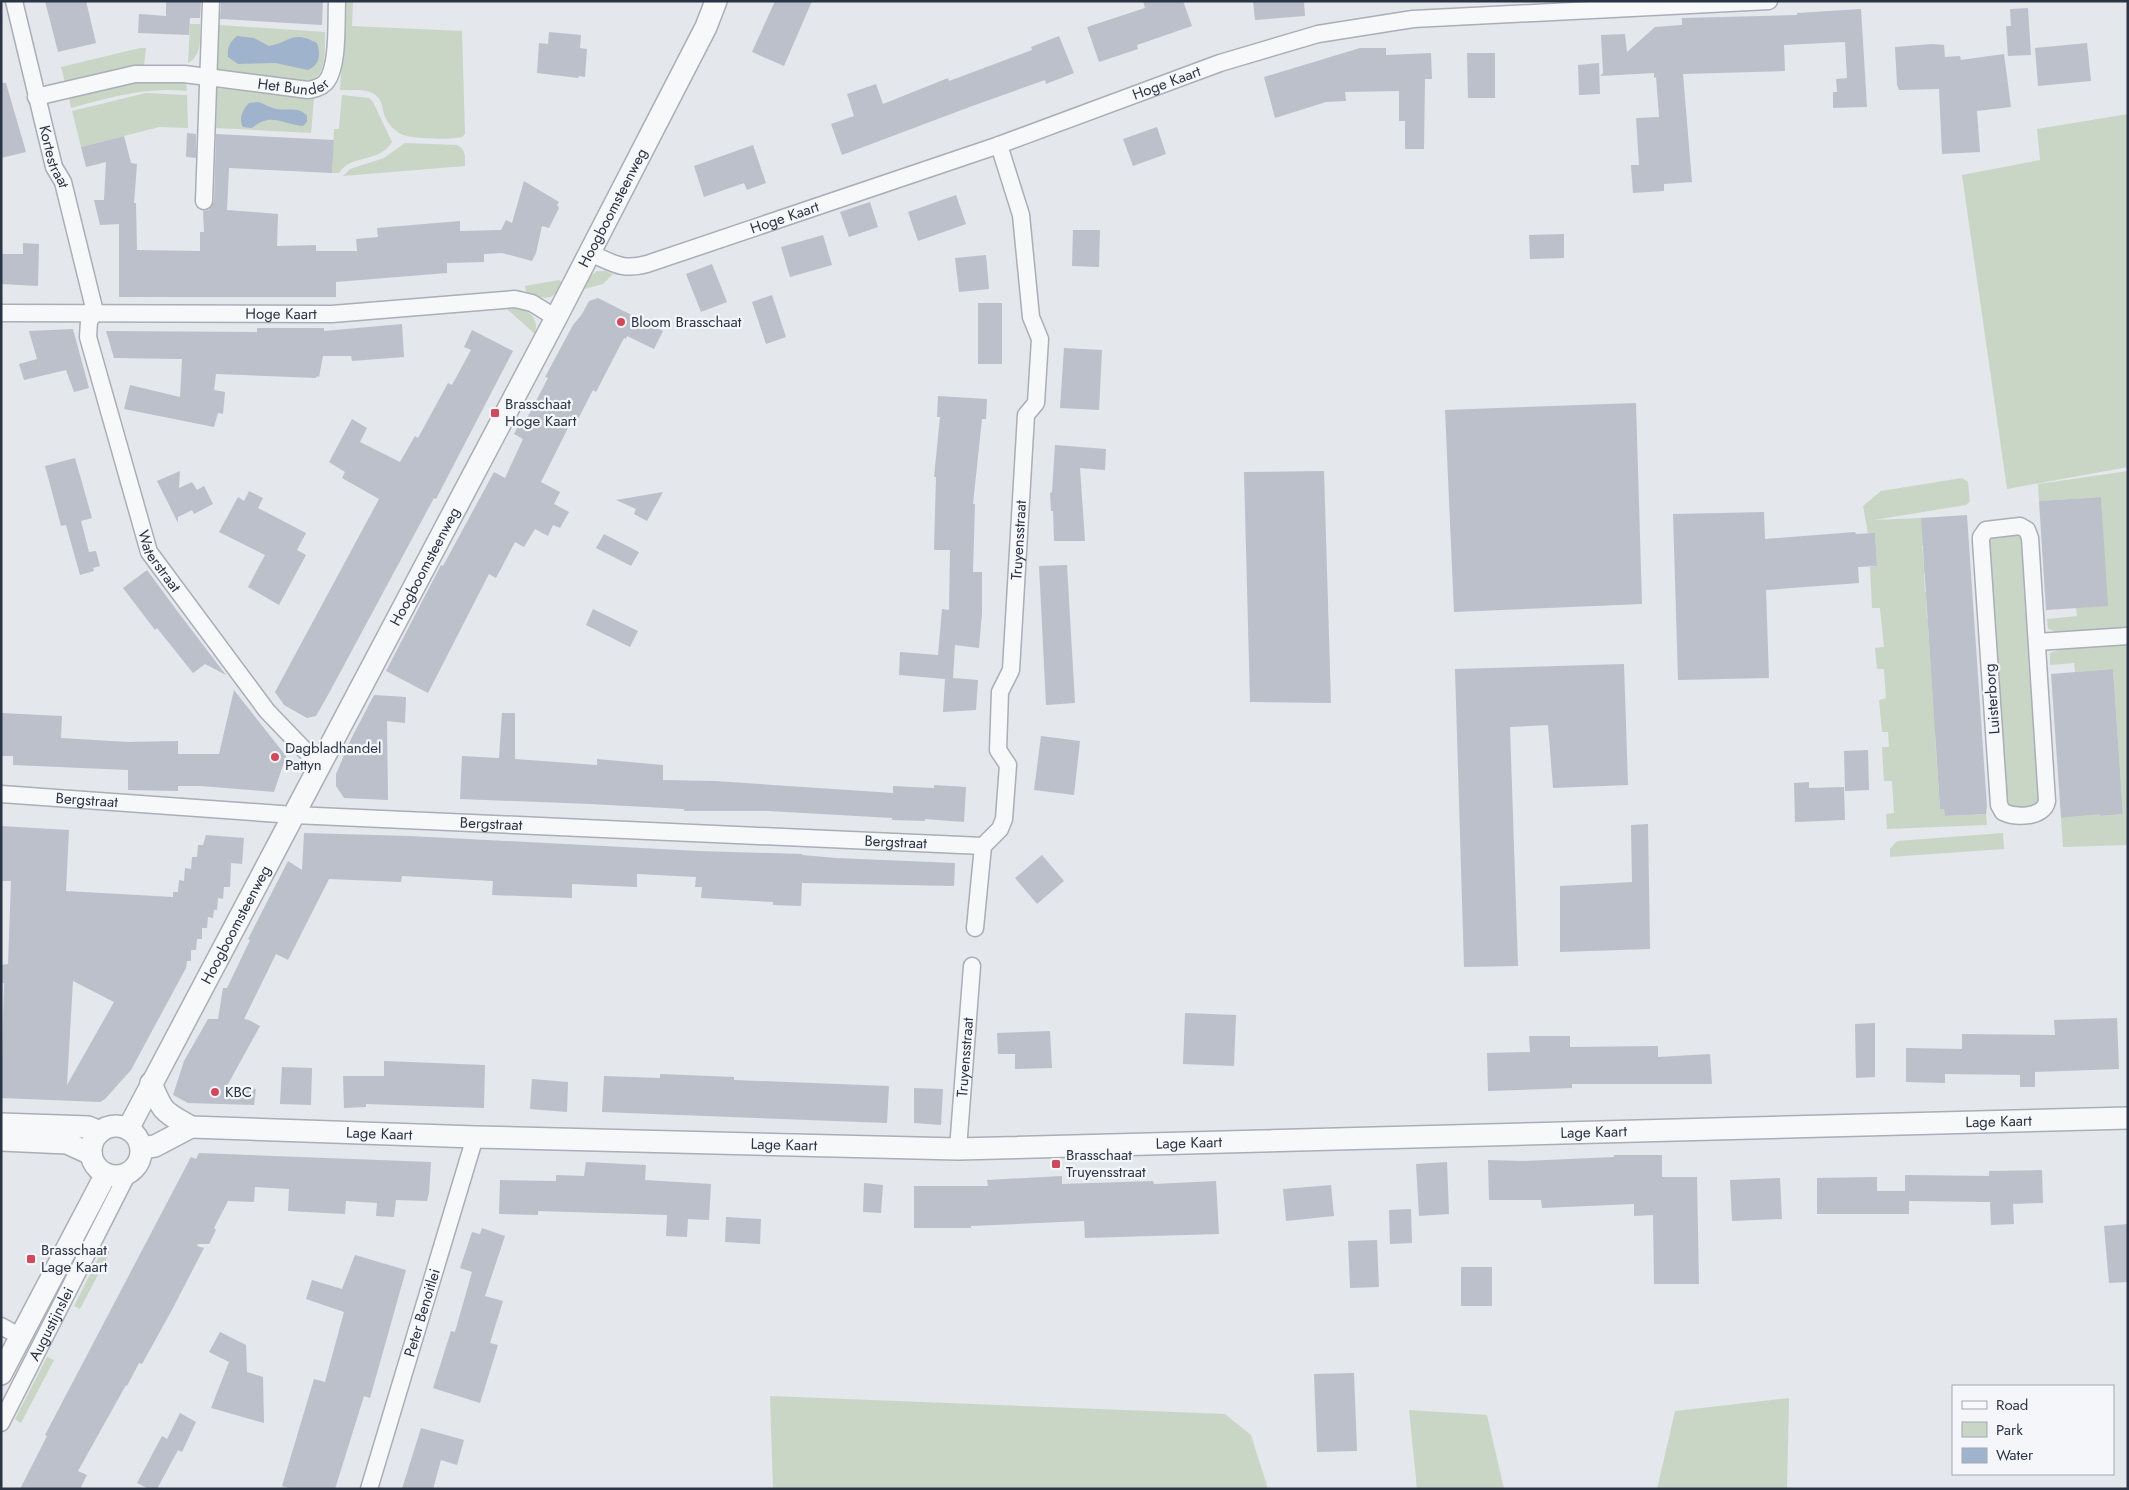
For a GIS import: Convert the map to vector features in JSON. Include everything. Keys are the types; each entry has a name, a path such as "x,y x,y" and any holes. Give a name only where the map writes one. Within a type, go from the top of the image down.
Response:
{"street":[{"name":"Kortestraat","path":"14,1 36,98 54,167 64,182 95,312"},
{"path":"204,201 211,1"},
{"name":"Het Bunder","path":"36,98 135,74 184,74 308,90 318,88 326,82 333,67 337,1"},
{"name":"Hoogboomsteenweg","path":"128,1129 590,253 706,27 716,1"},
{"name":"Hoge Kaart","path":"590,253 622,267 632,268 640,266 999,145 1220,63 1318,34 1413,19 1769,1"},
{"name":"Truyensstraat","path":"983,846 1000,829 1004,820 1008,765 998,750 1000,692 1012,670 1026,415 1036,403 1040,339 1031,317 1021,215 999,145"},
{"name":"Hoge Kaart","path":"1,313 332,314 515,299 532,303 556,318"},
{"name":"Waterstraat","path":"95,312 89,322 88,337 149,552 267,711 320,766"},
{"name":"Luisterborg","path":"2020,526 2029,534 2037,642 2047,801 2044,810 2040,813 2007,814 2001,810 1999,805 1981,541 1981,537 1986,530 2020,526"},
{"path":"2037,642 2128,636"},
{"name":"Bergstraat","path":"1,794 294,815 983,846"},
{"path":"975,928 983,846"},
{"name":"Truyensstraat","path":"958,1149 972,966"},
{"name":"Lage Kaart","path":"151,1083 165,1112 191,1127 475,1138 958,1149 2128,1118"},
{"path":"1,1124 88,1127 100,1132"},
{"path":"114,1126 128,1129 137,1137 141,1148 137,1165 129,1172 119,1176 106,1174 94,1162 91,1154 93,1140 100,1132 114,1126"},
{"path":"141,1148 155,1146 191,1127"},
{"name":"Peter Benoitlei","path":"369,1489 475,1138"},
{"path":"1,1140 67,1142 91,1154"},
{"name":"Augustijnslei","path":"1,1423 129,1172"},
{"name":"Augustijnslei","path":"1,1374 106,1174"},
{"path":"1,1326 20,1337"}],"green space":[{"path":"346,1 353,1 352,26 462,31 465,134 462,137 431,138 406,136 394,129 388,122 377,96 361,90 340,90"},
{"path":"190,24 200,24 200,41 196,56 188,63"},
{"path":"219,25 325,32 325,55 322,69 319,75 306,82 217,73"},
{"path":"146,48 144,65 134,65 65,82 61,67"},
{"path":"156,80 186,83 187,91 156,90 142,92 71,108 69,98 129,82"},
{"path":"217,88 314,98 311,133 216,128"},
{"path":"146,93 187,95 188,128 159,127 81,147 72,111"},
{"path":"342,95 369,98 373,102 392,142 387,149 380,153 351,163 339,173 332,173 334,129 339,129"},
{"path":"2128,114 2128,467 2007,489 1962,175 2040,160 2037,129"},
{"path":"405,143 457,145 465,156 465,166 343,176 350,169 384,158"},
{"path":"597,271 606,271 613,274 603,284 581,290 589,277"},
{"path":"559,280 563,283 559,289 555,294 547,298 526,292 525,286"},
{"path":"509,307 521,309 530,314 535,322 535,334 507,309"},
{"path":"2128,471 2128,628 2061,633 2048,629 2047,619 2077,616 2076,608 2103,533 2101,497 2039,501 2038,484"},
{"path":"1962,478 1968,482 1970,501 1966,505 1874,520 1921,518 1926,545 1922,545 1924,564 1929,572 1924,573 1925,592 1930,592 1926,599 1927,619 1932,619 1928,627 1935,727 1939,727 1935,736 1940,809 1944,809 1945,816 1986,814 1987,825 1887,829 1886,814 1894,813 1892,781 1884,781 1882,747 1889,747 1888,732 1882,732 1879,700 1886,698 1884,669 1877,669 1875,648 1884,647 1880,608 1872,608 1870,567 1877,566 1875,534 1868,534 1863,506 1881,491"},
{"path":"2017,533 2022,536 2041,803 2039,806 2011,809 2006,806 1988,541 1990,536"},
{"path":"2128,644 2128,845 2063,847 2061,818 2081,816 2078,792 2099,792 2101,816 2123,814 2113,669 2075,672 2074,663 2050,665 2050,653 2061,649"},
{"path":"2003,833 2004,849 1890,857 1890,849 1897,841"},
{"path":"103,1249 110,1252 80,1309 74,1306"},
{"path":"47,1357 54,1360 21,1423 15,1419"},
{"path":"770,1396 1225,1414 1251,1435 1268,1489 773,1489"},
{"path":"1789,1398 1787,1489 1657,1489 1675,1411"},
{"path":"1409,1410 1487,1415 1504,1489 1417,1489"}],"water":[{"path":"237,36 254,38 269,46 292,38 302,37 317,43 318,59 315,65 308,70 275,63 238,64 228,57 229,45"},
{"path":"258,102 274,108 300,111 307,116 307,122 303,126 271,120 259,123 252,128 243,127 241,117 245,108 249,103"}],"building":[{"path":"45,1 86,1 96,43 58,52"},
{"path":"166,1 201,1 200,18 190,18 189,35 138,33 139,14 166,16"},
{"path":"221,1 323,1 322,25 220,19"},
{"path":"775,1 812,1 784,66 752,52"},
{"path":"1143,1 1183,1 1192,26 1137,45 1138,49 1099,62 1087,27 1145,8"},
{"path":"1253,1 1304,1 1305,16 1255,20"},
{"path":"2028,8 2031,55 2008,56 2006,26 2011,26 2010,9"},
{"path":"1861,9 1867,107 1833,108 1833,92 1837,92 1836,79 1847,78 1845,42 1784,45 1785,71 1683,74 1692,182 1664,184 1664,191 1633,193 1631,165 1639,165 1636,118 1659,117 1656,77 1654,78 1654,73 1600,76 1603,73 1601,35 1625,34 1627,52 1655,27 1682,25 1682,18 1797,15 1797,13"},
{"path":"549,32 581,35 580,48 587,49 585,77 579,76 578,78 537,73 539,43 548,44"},
{"path":"1059,36 1074,73 1046,84 1045,80 842,155 831,124 854,116 847,94 876,84 883,104 948,78 949,81 1032,50 1031,47"},
{"path":"2087,43 2091,81 2038,86 2035,48"},
{"path":"1944,45 1945,57 1960,56 1961,60 2004,54 2011,107 1977,111 1980,152 1942,154 1939,89 1899,90 1897,85 1895,47"},
{"path":"1360,48 1386,48 1386,55 1431,53 1432,79 1425,79 1424,149 1405,149 1405,121 1399,121 1399,91 1345,92 1346,101 1326,102 1275,118 1264,77"},
{"path":"1467,53 1495,53 1495,98 1468,98"},
{"path":"1599,63 1600,94 1579,95 1578,65"},
{"path":"1,83 6,83 26,152 1,158"},
{"path":"1157,127 1166,154 1133,166 1123,139"},
{"path":"187,133 196,134 196,158 186,157"},
{"path":"216,134 334,140 332,173 229,168 227,210 278,214 277,246 316,245 316,251 357,251 356,239 378,237 377,228 460,221 460,231 501,230 506,220 512,223 524,181 559,202 557,205 559,208 549,228 542,226 536,253 532,261 502,253 484,254 484,262 447,263 447,273 336,282 336,297 119,297 119,224 100,225 94,200 104,200 106,162 86,167 81,147 124,136 131,163 137,164 134,203 136,203 137,250 200,251 200,232 204,232 203,211 209,210 214,201"},
{"path":"753,145 766,183 747,190 744,183 704,197 694,166"},
{"path":"956,195 966,224 918,241 908,212"},
{"path":"870,202 878,227 849,237 840,212"},
{"path":"1073,230 1100,230 1099,267 1072,266"},
{"path":"1564,234 1564,258 1530,259 1529,235"},
{"path":"823,235 832,265 790,277 781,247"},
{"path":"23,243 39,244 38,286 1,284 1,254 23,254"},
{"path":"986,255 989,289 959,292 955,258"},
{"path":"712,264 727,302 701,312 686,274"},
{"path":"772,295 786,337 766,344 752,302"},
{"path":"598,298 663,331 654,349 627,336 626,339 624,338 596,392 593,390 576,423 572,420 541,482 560,492 554,504 569,512 560,528 553,525 548,536 535,529 524,547 515,542 496,578 489,574 428,693 386,671 441,565 443,566 494,472 505,478 523,439 514,434 522,418 526,420 548,378 545,377 573,325 589,301"},
{"path":"978,303 1002,303 1002,364 978,364"},
{"path":"402,324 404,357 352,361 351,356 323,356 319,377 317,376 316,378 216,374 214,390 225,392 223,414 218,413 214,427 124,409 130,385 180,397 182,359 114,358 106,331 257,332 257,328 324,328 324,331"},
{"path":"73,329 89,388 74,392 66,370 24,380 19,364 37,359 29,331"},
{"path":"472,330 513,351 436,499 434,498 328,695 316,716 307,718 284,705 275,692 379,499 342,478 345,472 329,462 352,419 367,428 360,442 400,462 415,436 418,438 448,383 452,385 471,350 464,347"},
{"path":"1064,348 1102,350 1099,410 1060,408"},
{"path":"938,396 987,399 986,419 982,419 973,504 975,504 973,572 982,572 982,613 979,648 955,645 953,678 978,680 976,710 943,712 945,679 899,675 900,652 938,655 942,609 949,610 950,550 934,550 936,477 934,477 940,417 937,417"},
{"path":"1636,403 1642,604 1454,612 1445,410"},
{"path":"1055,445 1106,449 1105,470 1080,468 1085,541 1054,541 1050,493 1052,492"},
{"path":"75,458 92,518 81,521 89,552 96,551 100,566 93,568 94,571 80,575 66,525 61,526 45,466"},
{"path":"180,471 179,488 192,482 197,490 204,486 213,504 194,514 192,510 178,517 178,523 157,481"},
{"path":"1324,471 1331,703 1250,702 1244,472"},
{"path":"249,491 263,498 258,508 306,533 297,550 306,555 279,605 248,587 265,555 219,532 238,497 244,501"},
{"path":"663,492 647,521 634,514 636,509 616,500"},
{"path":"2101,497 2108,606 2046,610 2039,501"},
{"path":"1764,512 1765,539 1855,532 1856,534 1875,533 1877,566 1858,567 1859,583 1766,590 1769,678 1678,680 1673,514"},
{"path":"1967,515 1987,807 1986,814 1945,816 1944,809 1940,809 1921,518"},
{"path":"604,534 639,552 631,566 596,548"},
{"path":"1067,565 1075,703 1046,705 1039,566"},
{"path":"147,570 226,675 205,664 193,673 157,628 155,630 123,588"},
{"path":"593,609 638,631 630,647 586,625"},
{"path":"1624,664 1628,785 1553,788 1548,725 1510,727 1518,966 1464,967 1455,669"},
{"path":"2113,669 2123,814 2061,818 2051,674"},
{"path":"234,690 286,756 274,792 201,786 178,786 178,791 128,790 128,770 13,765 13,756 1,756 1,713 62,716 61,738 128,742 178,741 178,754 219,754"},
{"path":"374,695 406,697 405,723 387,721 388,800 344,798 336,786 336,774 351,739"},
{"path":"502,713 515,713 515,759 597,765 597,759 663,765 663,780 715,781 893,793 893,786 934,788 934,785 966,787 964,822 925,819 925,821 892,820 892,818 768,811 684,811 684,809 460,799 462,756 499,758"},
{"path":"1041,736 1080,741 1074,795 1034,790"},
{"path":"1868,750 1869,790 1845,791 1844,751"},
{"path":"1809,782 1809,788 1844,787 1845,820 1795,822 1794,783"},
{"path":"1648,824 1650,949 1560,952 1560,886 1632,882 1631,825"},
{"path":"1,826 69,830 66,891 173,897 173,892 178,892 179,880 184,881 185,868 191,869 192,857 197,857 198,845 203,845 206,835 244,838 242,864 231,863 230,887 224,887 223,899 218,898 217,910 214,910 213,918 208,917 207,928 202,928 202,939 197,939 196,950 191,950 191,961 187,961 186,968 131,1070 105,1099 100,1102 1,1098 4,983 1,983 1,965 8,964 11,881 1,881","holes":["73,981 114,1002 67,1085"]},
{"path":"304,833 802,854 836,858 955,863 954,886 802,883 801,906 773,905 773,902 701,898 702,887 695,887 696,877 637,874 637,887 572,884 572,898 492,895 493,881 402,876 401,882 329,879 288,960 276,954 244,1019 260,1026 227,1086 256,1089 254,1105 188,1103 173,1095 184,1061 208,1019 218,1019 223,988 227,988 250,940 248,939 288,861 302,870"},
{"path":"1042,855 1064,881 1037,904 1015,878"},
{"path":"1185,1013 1236,1015 1234,1066 1183,1064"},
{"path":"2117,1018 2119,1069 2035,1072 2035,1087 2020,1087 2020,1075 1945,1074 1945,1083 1906,1082 1906,1048 1962,1049 1962,1034 2055,1035 2054,1020"},
{"path":"1875,1023 1875,1077 1856,1078 1855,1024"},
{"path":"1050,1031 1052,1068 1015,1069 1015,1054 998,1054 997,1033"},
{"path":"1529,1036 1570,1036 1570,1047 1658,1046 1658,1057 1710,1054 1712,1084 1572,1084 1572,1088 1488,1091 1487,1053 1530,1052"},
{"path":"384,1061 485,1065 484,1108 366,1104 366,1107 344,1108 343,1076 384,1076"},
{"path":"282,1067 312,1068 311,1105 280,1104"},
{"path":"660,1074 734,1077 734,1080 889,1086 887,1123 602,1112 604,1076 660,1078"},
{"path":"532,1079 568,1082 567,1112 530,1109"},
{"path":"914,1088 943,1089 941,1125 914,1123"},
{"path":"199,1153 431,1162 429,1193 427,1201 396,1200 394,1217 376,1216 377,1203 346,1201 345,1214 288,1211 289,1189 255,1187 254,1202 228,1201 214,1228 216,1230 209,1244 198,1244 197,1246 204,1248 173,1308 142,1364 139,1363 126,1385 78,1471 87,1475 80,1489 20,1489 47,1436 45,1435 191,1157 196,1159"},
{"path":"1614,1155 1662,1155 1662,1177 1697,1177 1699,1284 1654,1284 1653,1215 1634,1216 1634,1204 1542,1208 1541,1200 1489,1200 1488,1160 1523,1161 1614,1157"},
{"path":"586,1162 646,1165 645,1180 711,1184 709,1220 688,1219 687,1237 666,1236 667,1215 538,1211 538,1215 499,1214 500,1180 556,1181 556,1175 584,1176"},
{"path":"1447,1162 1449,1214 1419,1216 1416,1164"},
{"path":"2042,1170 2043,1203 2013,1204 2014,1224 1991,1225 1990,1202 1909,1201 1909,1214 1817,1214 1817,1178 1877,1177 1877,1191 1905,1191 1905,1175 1989,1176 1989,1171"},
{"path":"1062,1176 1062,1184 1153,1181 1154,1184 1216,1181 1219,1234 1085,1238 1084,1221 971,1226 971,1228 914,1228 914,1186 988,1186 987,1180"},
{"path":"1780,1178 1782,1219 1732,1221 1730,1180"},
{"path":"864,1183 883,1185 881,1213 863,1212"},
{"path":"1331,1185 1334,1216 1286,1221 1283,1189"},
{"path":"1411,1209 1412,1243 1390,1244 1389,1210"},
{"path":"726,1217 761,1219 760,1244 725,1242"},
{"path":"2128,1224 2128,1282 2109,1283 2104,1226"},
{"path":"482,1228 505,1236 485,1296 503,1301 490,1343 498,1345 480,1403 433,1388 451,1331 455,1332 472,1272 460,1268 472,1232 480,1234"},
{"path":"1377,1240 1379,1287 1350,1288 1348,1241"},
{"path":"355,1255 406,1270 370,1398 364,1396 335,1489 293,1489 282,1486 314,1379 325,1382 344,1312 306,1299 312,1280 342,1289"},
{"path":"1461,1267 1492,1267 1492,1306 1461,1306"},
{"path":"220,1332 246,1345 247,1372 263,1377 264,1423 211,1408 229,1362 209,1352"},
{"path":"1354,1373 1357,1451 1317,1452 1314,1374"},
{"path":"180,1413 196,1422 182,1452 178,1450 157,1489 149,1489 137,1483 162,1436 167,1439"},
{"path":"421,1428 464,1440 457,1465 441,1460 433,1489 402,1489"}],"place":[{"name":"Bloom Brasschaat","path":"621,322"},
{"name":"Brasschaat Hoge Kaart","path":"495,413"},
{"name":"Dagbladhandel Pattyn","path":"275,757"},
{"name":"KBC","path":"215,1092"},
{"name":"Brasschaat Truyensstraat","path":"1056,1164"},
{"name":"Brasschaat Lage Kaart","path":"31,1259"}]}
